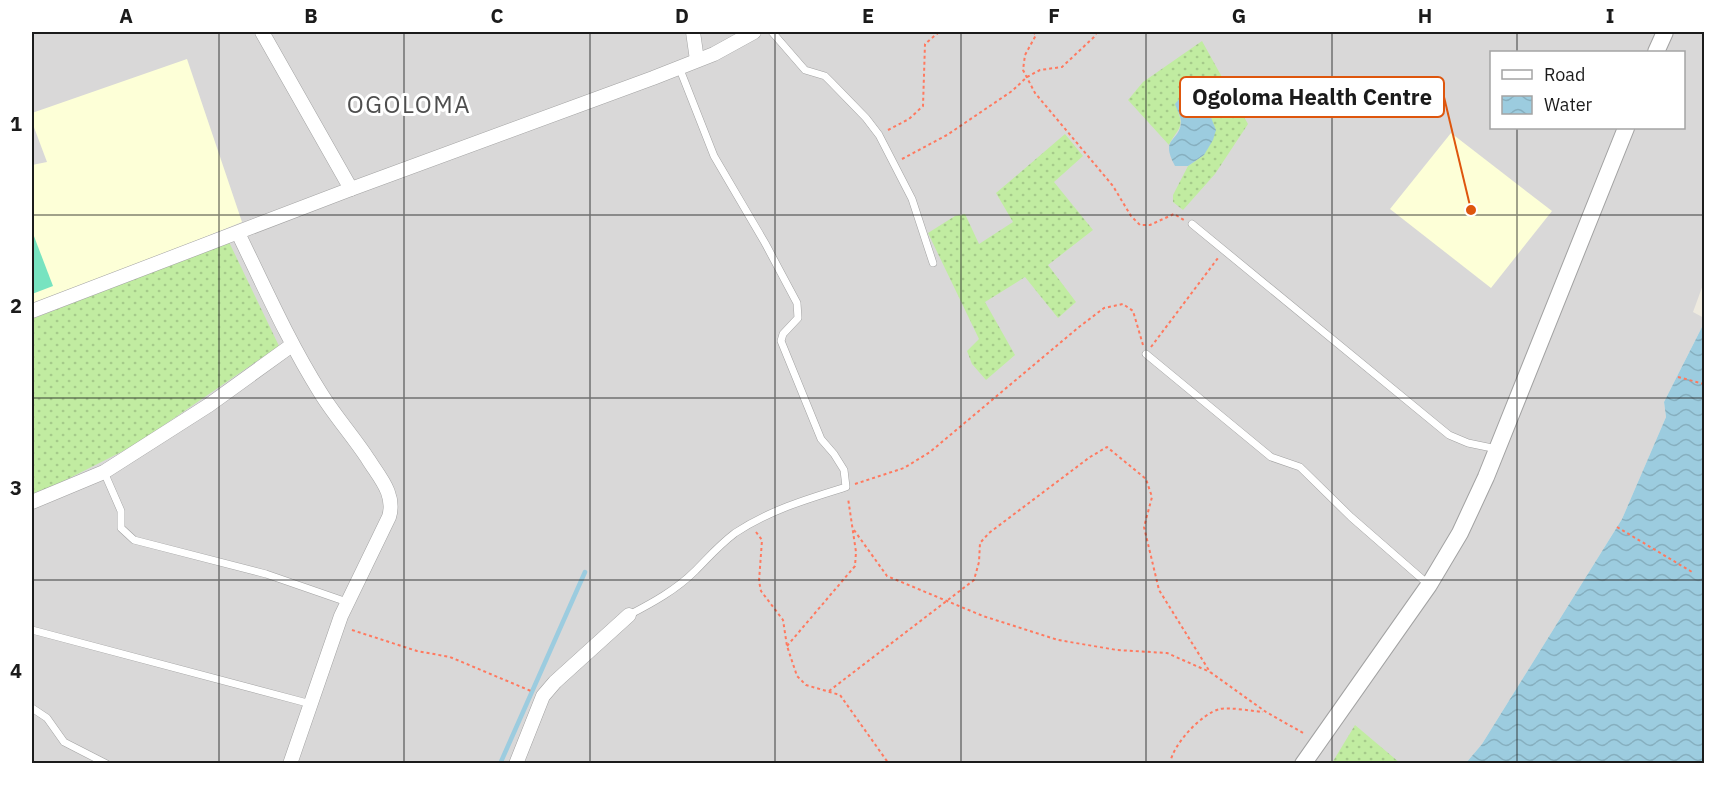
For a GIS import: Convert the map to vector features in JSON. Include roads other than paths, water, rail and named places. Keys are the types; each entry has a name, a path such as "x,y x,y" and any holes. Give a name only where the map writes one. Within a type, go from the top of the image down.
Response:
{"street":[{"path":"262,32 351,189"},
{"path":"693,32 697,60"},
{"path":"32,311 351,189 558,114 722,50 754,32"},
{"path":"1656,51 1665,32"},
{"path":"1303,764 1429,585 1460,532 1497,449 1626,129"},
{"path":"238,232 292,345 320,393 362,450 389,492 392,502 389,517 347,602 290,764"},
{"path":"32,502 104,472 209,405 292,345"},
{"path":"516,764 543,696 555,682 629,615"}],"lane":[{"path":"772,32 805,70 825,76 866,118 879,135 912,199 933,263"},
{"path":"629,615 662,597 694,572 711,552 750,525 779,509 846,487 844,470 834,454 820,439 781,341 783,334 798,318 797,303 714,156 679,67"},
{"path":"1192,224 1449,435 1468,443 1497,449"},
{"path":"1146,354 1271,457 1300,467 1350,518 1429,585"},
{"path":"104,472 121,511 121,528 134,540 266,574 347,602"},
{"path":"32,630 311,704"},
{"path":"32,708 47,718 64,742 106,764"}],"water":[{"path":"1190,94 1199,98 1208,110 1216,130 1204,155 1188,166 1175,166 1169,149 1180,129 1181,122 1175,104 1180,98"},
{"path":"1704,323 1704,763 1466,763 1482,744 1622,519 1666,417 1664,402"}],"waterway":[{"path":"500,764 585,572"}],"place":[{"name":"Ogoloma Health Centre","path":"1471,210"}],"district":[{"name":"OGOLOMA","path":"409,104"}]}
